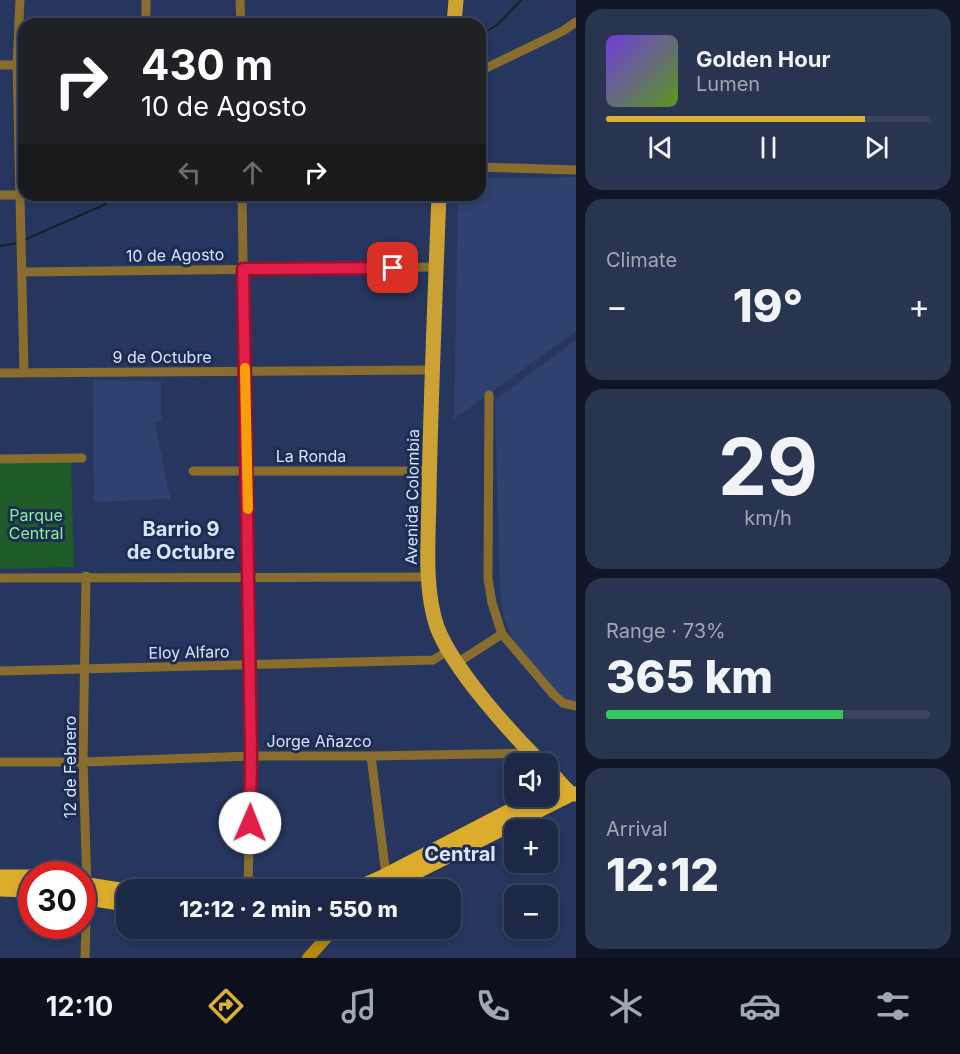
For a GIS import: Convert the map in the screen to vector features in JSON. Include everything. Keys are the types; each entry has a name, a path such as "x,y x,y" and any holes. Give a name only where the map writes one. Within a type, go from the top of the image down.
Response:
{"highway":[{"path":"389,879 570,791"},
{"path":"388,879 519,807"},
{"path":"0,877 18,877"},
{"path":"0,890 18,890"},
{"path":"96,891 116,891"},
{"path":"96,895 116,901"}],"main road":[{"path":"454,18 456,0"},
{"name":"Avenida Colombia","path":"439,201 428,577 437,625 453,657 532,753"},
{"path":"558,780 570,791"},
{"path":"308,958 325,939"}],"street":[{"path":"20,0 20,18"},
{"path":"146,0 146,18"},
{"path":"240,0 241,18"},
{"path":"486,68 563,31 576,22"},
{"path":"486,61 497,62"},
{"path":"0,65 18,65"},
{"path":"486,167 576,170"},
{"path":"0,195 18,195"},
{"path":"23,201 21,252 24,373"},
{"path":"242,201 251,756 248,879"},
{"name":"10 de Agosto","path":"23,272 436,267"},
{"name":"9 de Octubre","path":"0,373 433,370"},
{"path":"489,394 488,579 492,603 502,634 553,694 564,703 576,706"},
{"path":"0,459 82,458"},
{"name":"La Ronda","path":"193,471 430,471"},
{"name":"12 de Febrero","path":"84,861 86,576"},
{"path":"0,578 428,577"},
{"name":"Eloy Alfaro","path":"0,671 433,660 453,657 502,634"},
{"name":"Jorge Añazco","path":"0,762 83,762 251,756 504,758"},
{"path":"371,756 383,879"},
{"name":"12 de Febrero","path":"85,939 86,958"}],"shaded area":[{"path":"576,177 576,331 454,419 458,201 486,201 486,178"},
{"path":"576,340 576,709 562,703 513,639 505,621 500,592 495,400"},
{"path":"93,380 161,381 161,420 155,423 170,499 94,502"}],"green space":[{"name":"Parque Central","path":"0,462 71,462 74,567 0,569"}],"waterway":[{"path":"486,32 498,24 521,0"},
{"path":"24,240 106,204"},
{"path":"0,246 18,243"}],"slow traffic":[{"path":"245,368 248,509"}],"district":[{"name":"Barrio 9 de Octubre","path":"181,540"},
{"name":"Central","path":"460,854"}],"route":[{"path":"250,823 251,756 243,269 393,268"}]}
